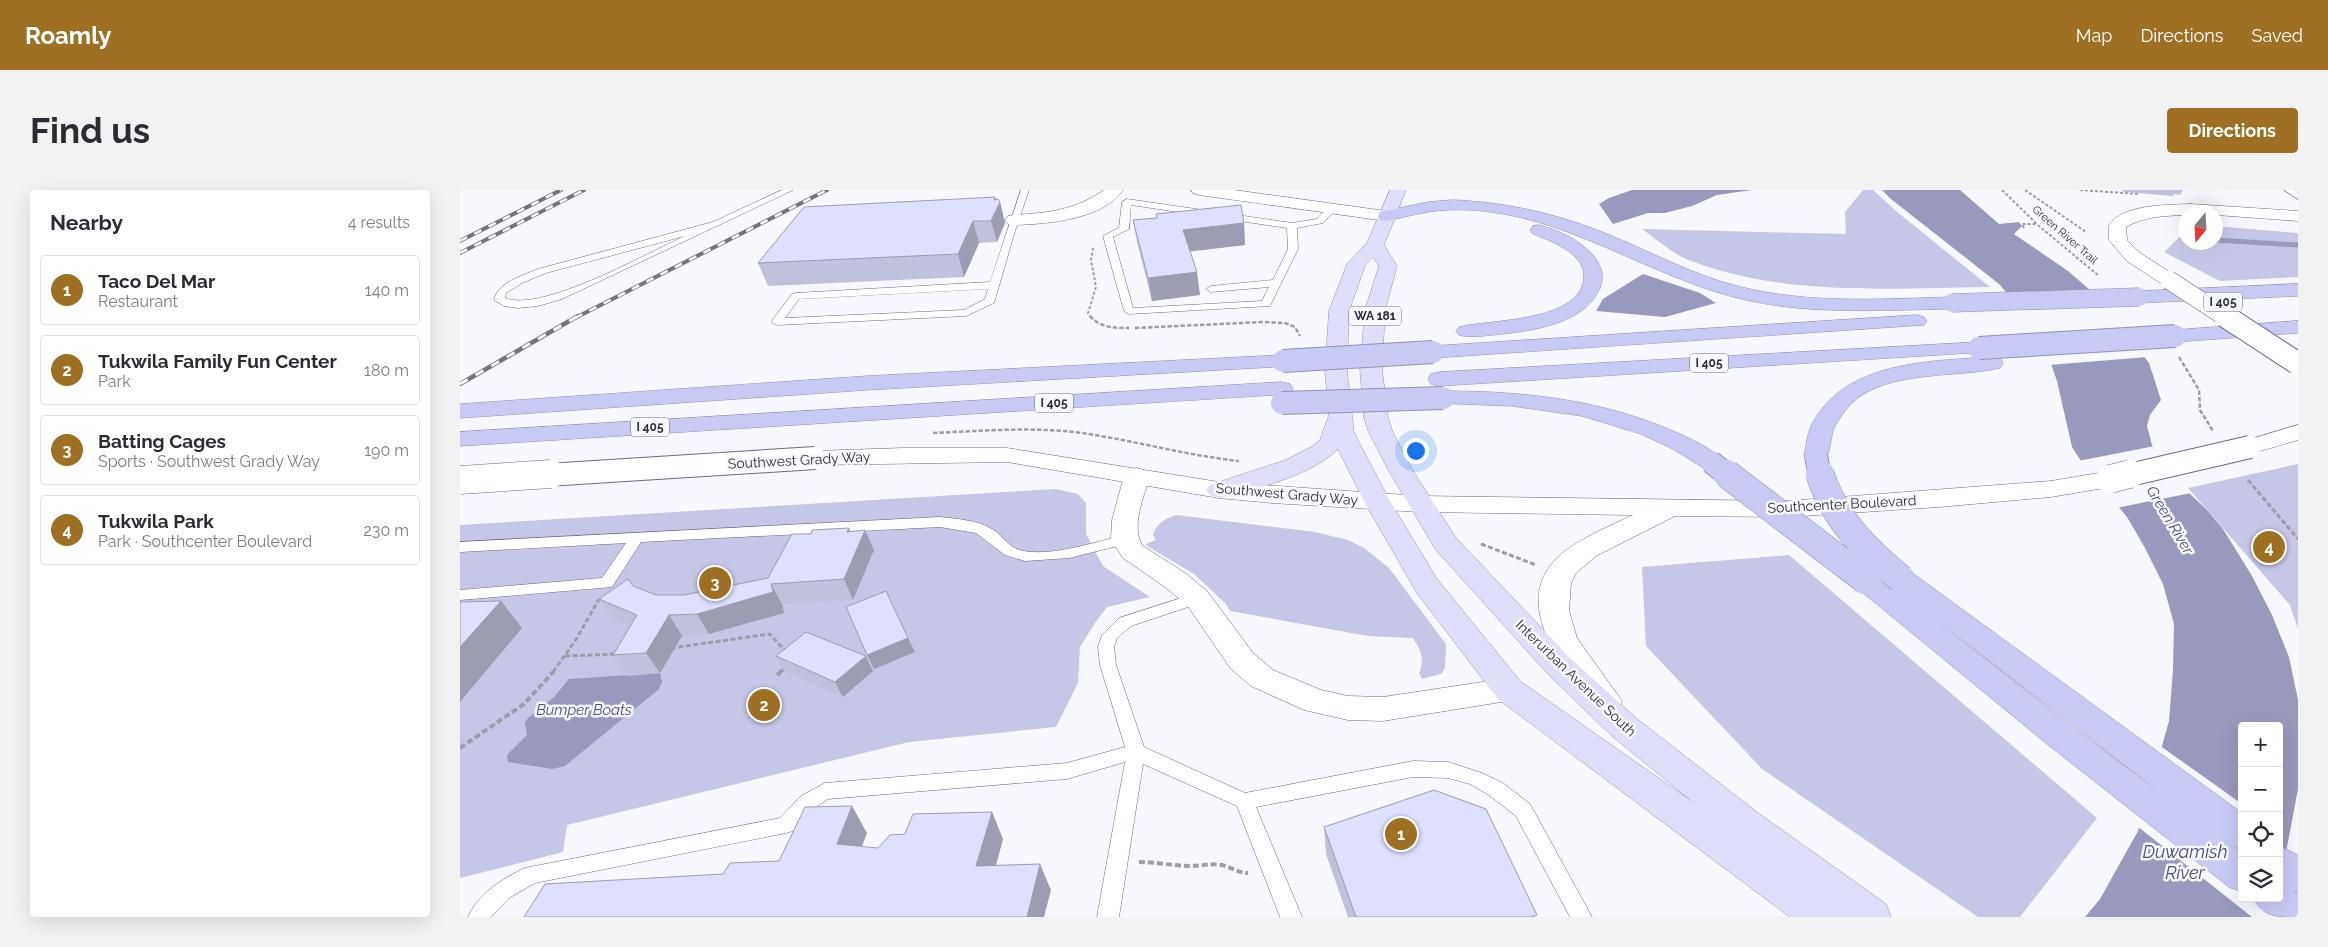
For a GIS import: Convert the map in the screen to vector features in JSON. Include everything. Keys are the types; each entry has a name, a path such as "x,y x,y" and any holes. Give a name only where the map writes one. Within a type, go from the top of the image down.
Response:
{"highway":[{"path":"1425,192 1453,205"},
{"path":"1386,216 1417,208 1453,205 1512,211 1559,221 1693,278 1757,296 1814,304 1957,311"},
{"path":"1386,216 1471,219 1521,225 1547,233 1569,244 1580,252 1591,266 1593,274 1591,289 1576,306 1559,315 1539,321 1432,342"},
{"path":"2143,302 2298,290"},
{"name":"I 405","path":"460,411 1432,342 1957,311 2143,302 2298,298"},
{"name":"I 405","path":"2179,346 2298,327"},
{"path":"2238,872 1870,552 1837,514 1822,487 1816,456 1820,434 1828,416 1840,402 1865,385 1886,376 1986,355 2242,342 2298,332"},
{"name":"I 405","path":"467,438 826,416 1040,412 1986,355"},
{"path":"1441,388 1521,399 1598,413 1650,430 1679,442 1710,462 1867,581 2064,720 2238,831"},
{"path":"2283,865 2298,876"},
{"path":"2277,902 2296,917"}],"main road":[{"path":"1014,220 1058,218 1073,214 1084,210 1115,190"},
{"path":"1199,190 1386,216"},
{"name":"WA 181","path":"1339,417 1336,371 1338,311 1356,264 1375,245 1398,190"},
{"path":"2240,195 2258,213"},
{"path":"2297,363 2136,257 2119,241 2116,234 2121,222 2138,214 2166,210 2298,216"},
{"name":"Interurban Avenue South","path":"1375,245 1388,266 1375,310 1370,368 1376,418 1381,433 1420,504 1446,544 1558,665 1624,727 1745,824 1872,917"},
{"path":"1219,490 1295,465 1316,454 1329,443 1339,417"},
{"path":"1339,417 1342,433 1360,471 1427,586 1508,690 1612,762 1821,917"},
{"name":"Southcenter Boulevard","path":"1378,503 1787,509 2051,489 2154,470 2250,447 2298,432"},
{"name":"Southwest Grady Way","path":"460,480 815,458 904,454 1007,455 1219,490 1272,495 1342,498 1378,503"},
{"path":"1137,476 1124,520 1124,540 1133,552 1175,580 1196,598 1242,661 1262,678 1315,701 1348,708 1383,709 1508,690"},
{"path":"1624,727 1563,640 1552,611 1555,588 1566,566 1584,552 1671,508"}],"lane":[{"path":"713,226 542,271 518,281 501,292 499,300 508,305 529,304 555,298 713,226 789,190"},
{"path":"994,284 796,296 777,322 966,313 990,301 1025,190"},
{"path":"2288,190 2298,196"},
{"path":"1292,226 1293,250 1266,304 1129,311 1108,236 1124,229 1127,202 1292,226 1320,222 1332,208"},
{"path":"1211,289 1276,284"},
{"path":"460,547 940,522 968,526 982,531 992,536 1003,548 1022,555 1052,555 1124,540"},
{"path":"460,595 607,583 637,537"},
{"path":"1108,917 1136,752 1108,665 1106,647 1110,636 1125,622 1196,598"},
{"path":"479,917 489,902 509,885 532,874 786,825 796,810 808,799 825,791 1067,771 1136,752 1244,801 1413,769 1448,770 1476,778 1496,789 1523,810 1582,917"},
{"path":"1244,801 1291,917"}],"path":[{"name":"Green River Trail","path":"2002,190 2037,224 2104,281"},
{"path":"2025,190 2086,232"},
{"path":"2024,228 2022,224 2037,224"},
{"path":"2179,346 2199,390 2200,410 2213,431"},
{"path":"2248,480 2298,539"},
{"path":"1474,542 1539,566"},
{"path":"460,748 531,697 565,656 585,626 607,583"},
{"path":"669,649 770,634 788,655"},
{"path":"565,656 620,654"},
{"path":"777,676 789,666"},
{"path":"1162,862 1191,866 1206,863 1224,865 1241,873 1248,873"}],"shaded area":[{"path":"1863,190 1873,190 1990,287 1836,288 1760,280 1722,271 1686,259 1642,229 1846,234 1845,212"},
{"path":"2223,227 2298,233 2298,277 2220,281 2164,252 2178,239 2178,250 2223,250"},
{"path":"2298,464 2298,629 2290,605 2188,488"},
{"path":"1056,489 1078,494 1086,503 1086,534 1103,566 1150,597 1107,607 1095,623 1080,647 1078,683 1056,727 909,742 567,825 563,852 460,878 460,525"},
{"path":"1176,515 1315,532 1348,540 1364,548 1389,568 1446,644 1445,668 1441,674 1422,679 1419,673 1422,663 1421,655 1413,638 1368,636 1230,611 1226,604 1194,574 1147,546 1146,544 1156,540 1153,535 1159,524"},
{"path":"1789,555 2097,818 2020,917 1978,917 1762,769 1646,646 1642,567"}],"water":[{"path":"1632,190 1752,190 1717,195 1692,206 1665,213 1648,213 1613,224 1599,204 1609,198"},
{"path":"1882,190 1960,190 1999,224 2019,222 2022,226 2014,234 2068,271 2089,289 2107,308 2149,363 2161,400 2150,415 2147,426 2152,445 2170,475 2206,509 2223,529 2252,576 2272,615 2289,657 2298,700 2298,789 2283,868 2283,722 2238,722 2238,902 2249,902 2273,917 2085,917 2100,899 2138,831 2169,721 2174,624 2163,584 2145,548 2127,517 2083,464 2072,447 2057,381 2045,347 2012,299 1999,284"},
{"path":"1643,274 1700,293 1716,303 1665,317 1596,311 1603,299"},
{"name":"Bumper Boats","path":"660,673 662,682 659,689 565,766 552,769 508,762 507,755 527,735 525,723 528,718 554,697 569,679"}],"pier":[{"path":"2010,301 2109,306 2148,357 2049,365 2043,348 2026,320"},
{"path":"2155,446 2172,474 2191,493 2116,508 2078,461"},
{"path":"2159,745 2238,801 2238,902 2279,902 2276,917 2252,917 2137,826"}],"building":[{"path":"995,197 994,200 998,199 1000,202 991,221 973,221 958,254 758,263 804,207"},
{"path":"1241,205 1244,223 1183,230 1197,272 1148,278 1133,220 1157,218 1156,214"},
{"path":"849,528 847,532 865,530 844,579 771,584 773,592 697,614 669,615 646,653 613,655 637,615 599,599 628,579 633,586 656,595 684,595 768,578 792,534 811,534 812,530"},
{"path":"886,591 908,638 867,655 846,607"},
{"path":"501,601 460,647 460,602"},
{"path":"806,632 866,656 835,682 776,656"},
{"path":"1434,790 1486,809 1537,915 1531,917 1356,917 1324,827"},
{"path":"852,806 837,844 878,848 890,835 905,834 913,814 992,812 976,866 1040,864 1027,917 524,917 545,884 723,874 730,863 779,861 805,807"}],"waterway":[{"path":"2223,240 2298,245"}],"railway":[{"path":"460,241 561,190"},
{"path":"460,253 584,190"},
{"path":"575,318 827,190"},
{"path":"460,384 578,316"}],"place":[{"name":"Tukwila Park","path":"2269,547"},
{"name":"Batting Cages","path":"715,583"},
{"name":"Tukwila Family Fun Center","path":"764,705"},
{"name":"Taco Del Mar","path":"1401,834"}],"water label":[{"name":"Green River","path":"2170,520"},
{"name":"Duwamish River","path":"2185,861"}]}
